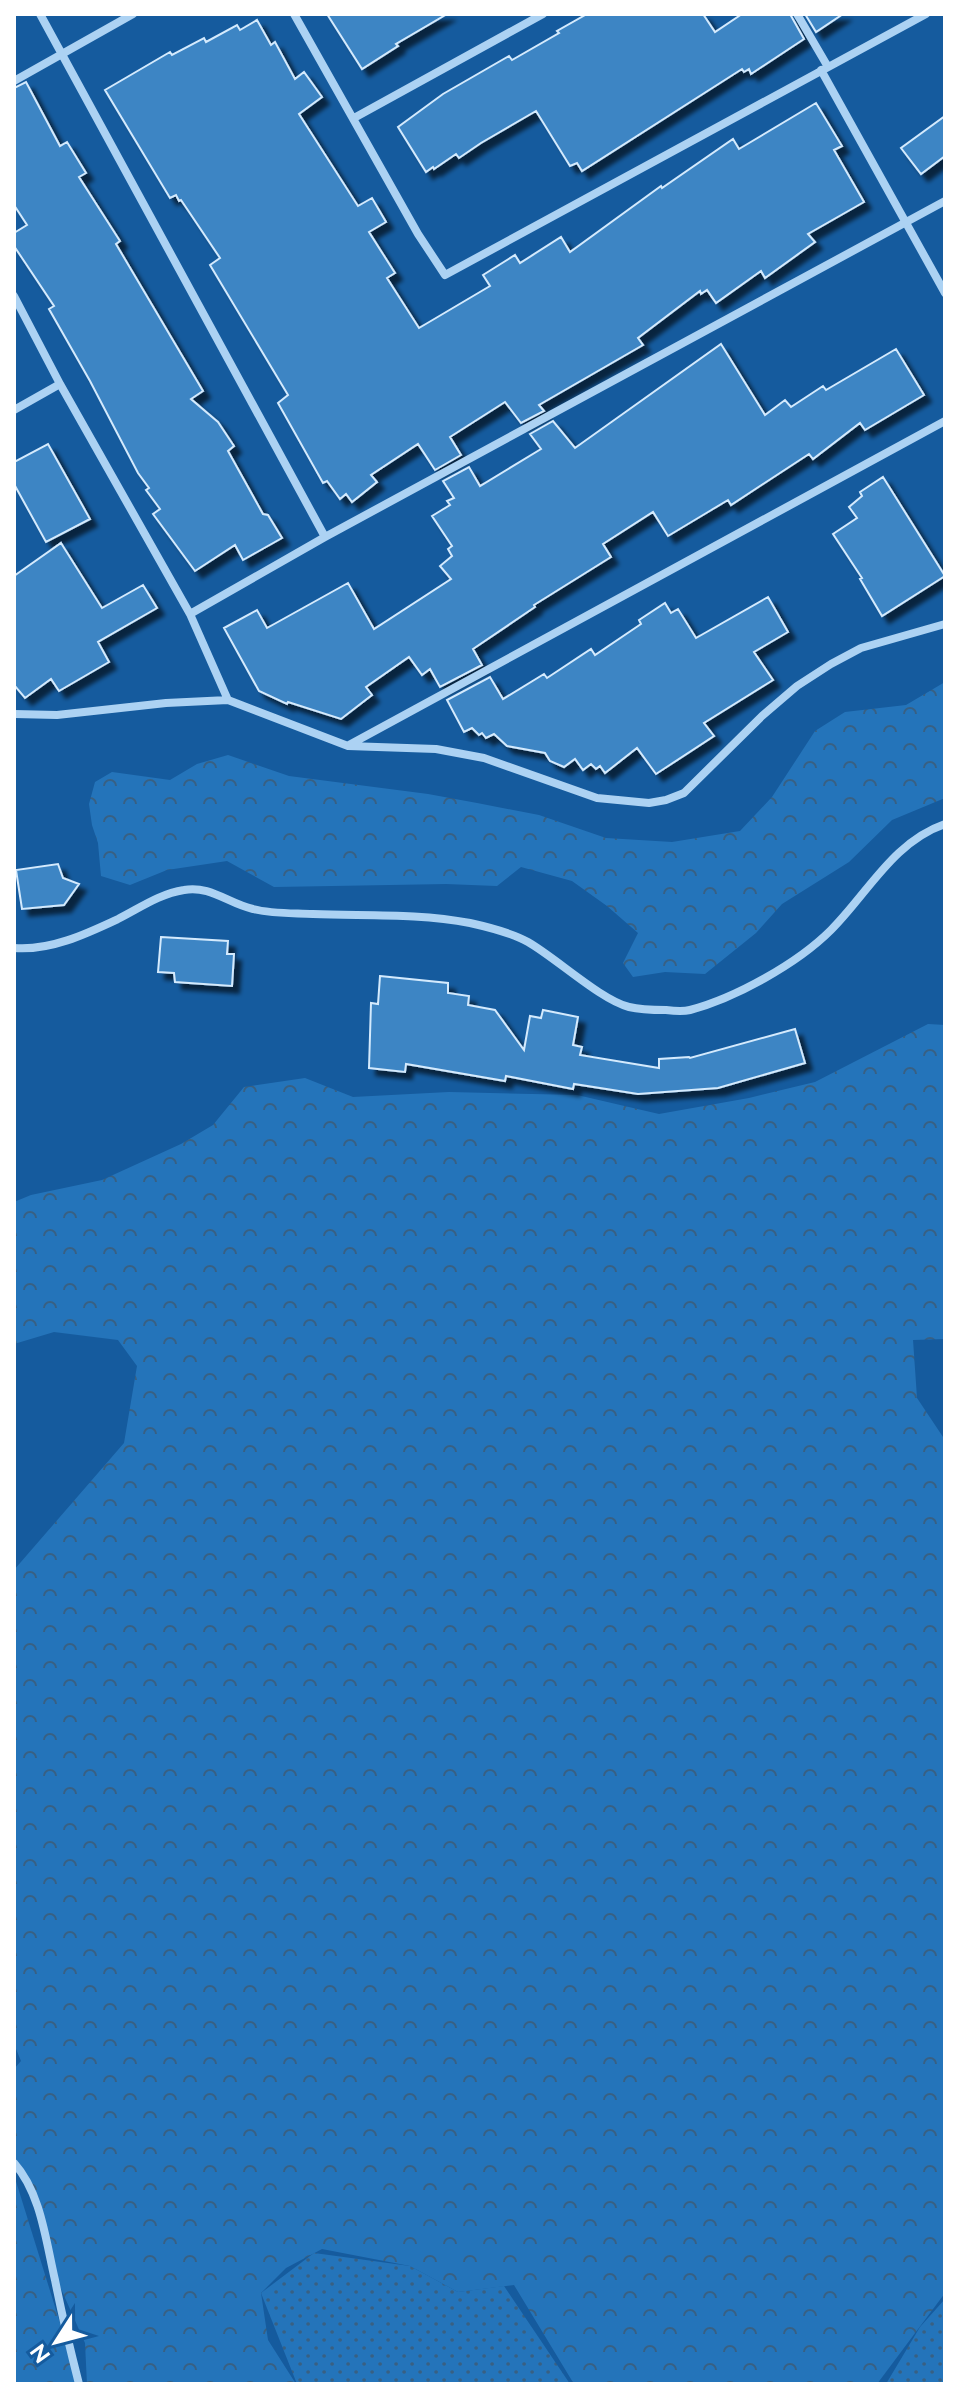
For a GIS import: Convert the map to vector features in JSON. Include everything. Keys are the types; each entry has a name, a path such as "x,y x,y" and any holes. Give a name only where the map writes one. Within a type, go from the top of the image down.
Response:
{"street":[{"path":"40,14 325,537"},
{"path":"14,81 133,14"},
{"path":"294,14 418,234 445,275 926,14"},
{"path":"354,118 543,14"},
{"path":"797,14 945,293"},
{"path":"190,614 325,537 945,201"},
{"path":"14,296 190,614 228,700"},
{"path":"14,410 60,384"},
{"path":"348,746 945,421"},
{"path":"14,714 57,715 166,703 228,700 348,746 436,749 484,758 597,798 649,803 684,793 762,716 797,686 831,664 861,648 945,624"},
{"path":"14,948 26,949 64,942 118,919 157,897 186,889 204,890 251,909 437,918 472,923 524,940 627,1007 685,1011 719,1001 748,987 801,953 830,931 895,856 917,837 945,824"},
{"path":"14,2163 31,2187 79,2384"}],"green space":[{"path":"945,682 945,798 892,820 849,862 782,904 756,933 705,974 665,972 633,977 623,963 638,933 572,881 521,867 497,886 274,887 227,861 167,870 130,885 101,876 98,843 89,804 95,782 112,772 170,780 197,764 228,755 289,776 428,794 539,815 606,838 672,842 740,831 772,797 815,731 845,712 906,705"},
{"path":"928,1024 945,1025 945,1339 913,1340 917,1398 945,1440 945,2293 877,2384 574,2384 514,2285 458,2292 410,2266 322,2249 286,2268 261,2293 268,2340 296,2384 87,2384 85,2343 58,2282 33,2195 14,2167 14,2069 21,2061 14,2044 14,1570 124,1443 137,1366 118,1340 54,1332 14,1344 14,1202 31,1195 102,1180 181,1144 213,1125 244,1087 305,1078 353,1097 449,1092 577,1095 659,1114 749,1098 815,1082"},
{"path":"14,2175 79,2384 14,2384"},
{"path":"314,2253 410,2266 458,2292 504,2286 570,2384 297,2384 261,2293"},
{"path":"945,2299 945,2384 886,2384 920,2327"}],"building":[{"path":"327,14 447,14 396,44 398,46 362,69"},
{"path":"587,14 703,14 715,32 742,14 790,14 804,39 751,74 749,69 744,72 742,69 582,171 577,163 570,166 536,111 459,158 456,154 426,172 398,127 443,94 509,56 512,60"},
{"path":"805,14 843,14 816,32"},
{"path":"257,20 271,45 275,42 295,79 304,72 322,97 299,114 358,206 372,198 386,222 369,232 395,273 387,278 419,328 490,286 483,275 515,255 520,263 561,237 570,252 733,139 739,149 816,103 842,146 834,150 864,202 808,234 815,242 765,278 761,271 716,303 707,290 701,294 700,291 638,338 643,345 539,405 544,411 521,423 505,402 450,437 461,455 435,470 418,444 371,475 377,482 352,502 346,494 340,499 327,481 323,483 278,403 288,395 210,265 220,258 181,200 176,195 170,198 105,90 170,52 172,55 204,38 206,42 237,25 240,30"},
{"path":"26,82 60,146 67,142 86,173 79,177 120,241 116,244 203,391 191,399 218,422 234,446 228,451 263,514 268,515 282,538 243,560 235,545 195,571 153,514 160,509 146,490 149,488 49,309 54,306 14,246 14,233 27,225 14,205 14,88"},
{"path":"945,116 945,156 921,174 901,148"},
{"path":"721,344 765,415 785,400 791,407 823,386 826,390 896,349 924,395 865,430 860,423 813,459 809,454 731,505 728,500 668,536 653,512 603,544 611,557 534,605 473,649 482,665 440,687 430,669 422,675 409,657 366,687 372,695 341,719 287,704 259,691 224,628 257,610 267,628 348,583 374,629 451,579 440,566 452,556 448,549 452,546 432,516 450,505 447,501 454,498 443,481 469,467 480,486 541,449 530,434 553,421 575,448"},
{"path":"48,444 90,519 46,542 14,484 14,462"},
{"path":"883,477 945,576 882,616 833,534 857,518 849,507 862,496 860,492"},
{"path":"61,543 102,608 143,585 157,608 98,642 109,662 59,691 51,679 25,698 14,685 14,576"},
{"path":"768,597 788,632 754,652 773,680 704,723 714,736 656,774 637,748 605,773 600,766 596,769 591,764 583,770 575,759 564,767 550,761 545,753 507,746 494,734 486,738 472,728 464,732 447,700 490,677 503,699 544,674 547,678 591,649 595,655 641,624 639,620 665,603 671,613 678,609 696,638"},
{"path":"58,864 63,878 79,884 64,905 22,909 16,870"},
{"path":"161,937 228,941 227,954 234,954 232,986 175,982 174,973 158,972"},
{"path":"380,976 448,983 448,993 469,996 468,1005 495,1010 524,1050 530,1016 541,1018 543,1010 578,1017 573,1045 582,1047 580,1055 659,1068 659,1059 690,1058 795,1029 805,1063 718,1088 638,1094 574,1084 573,1089 506,1076 505,1081 406,1064 405,1072 369,1068 371,1003 378,1004"}]}
